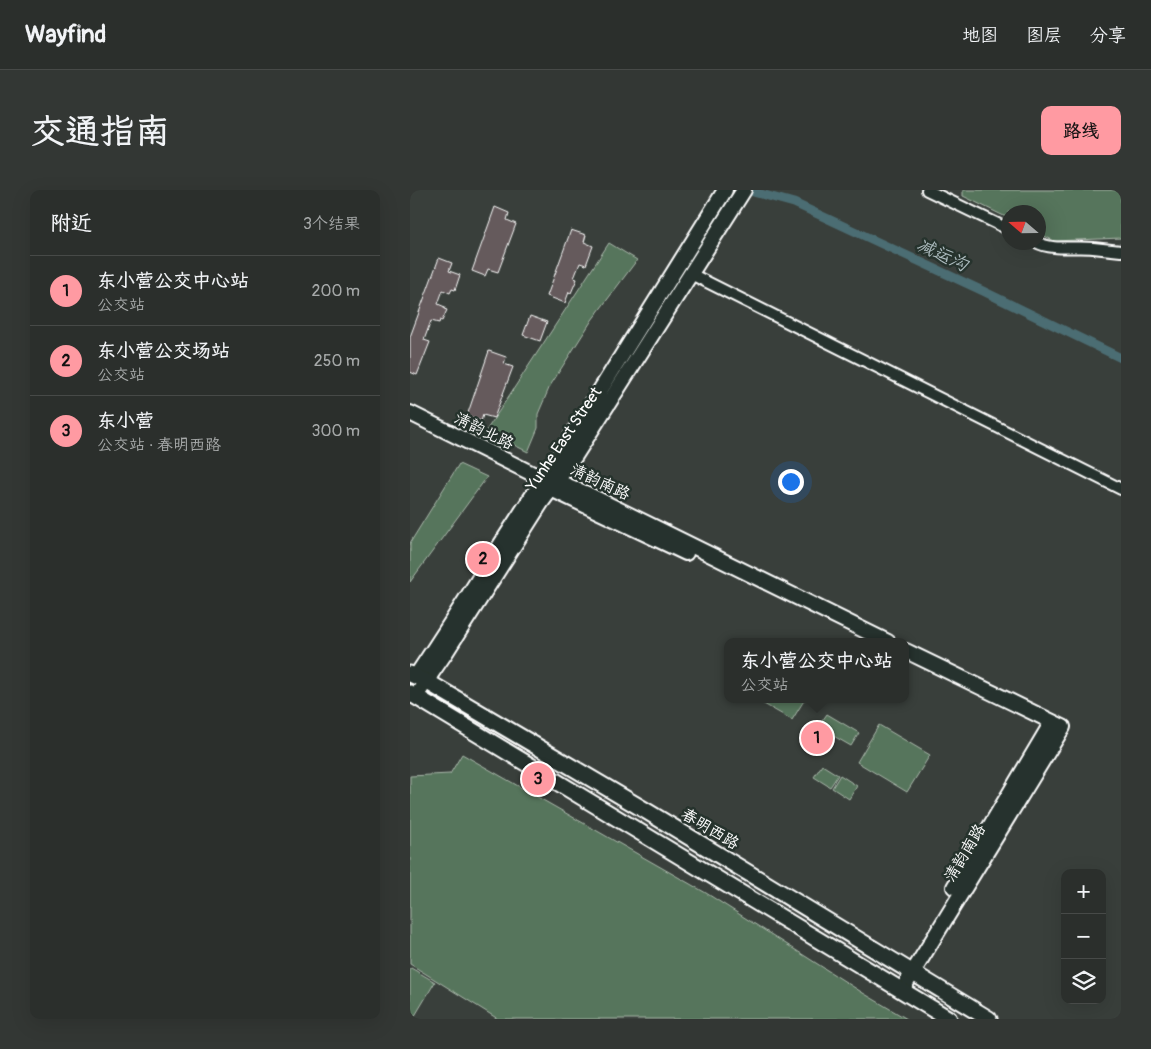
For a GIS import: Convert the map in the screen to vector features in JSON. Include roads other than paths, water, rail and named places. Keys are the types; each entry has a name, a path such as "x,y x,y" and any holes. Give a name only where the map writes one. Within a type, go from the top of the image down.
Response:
{"main road":[{"name":"Yunhe East Street","path":"550,483 556,461 725,190"},
{"name":"Yunhe East Street","path":"414,687 550,483 576,456 744,190"},
{"name":"清韵北路","path":"410,413 550,483"},
{"name":"清韵南路","path":"550,483 860,638"},
{"name":"清韵南路","path":"550,483 587,494 880,638"},
{"path":"909,653 1053,729"},
{"path":"909,661 1053,729"},
{"name":"春明西路","path":"414,687 648,812 989,1019"},
{"path":"414,687 949,1019"},
{"name":"清韵南路","path":"899,988 1053,729"}],"street":[{"path":"927,190 1001,226"},
{"path":"1046,247 1121,250"},
{"path":"691,274 1121,489"}],"waterway":[{"name":"减运沟","path":"746,190 794,203 1121,358"}],"place":[{"name":"东小营公交场站","path":"483,559"},
{"name":"东小营公交中心站","path":"817,738"},
{"name":"东小营","path":"538,779"}]}
